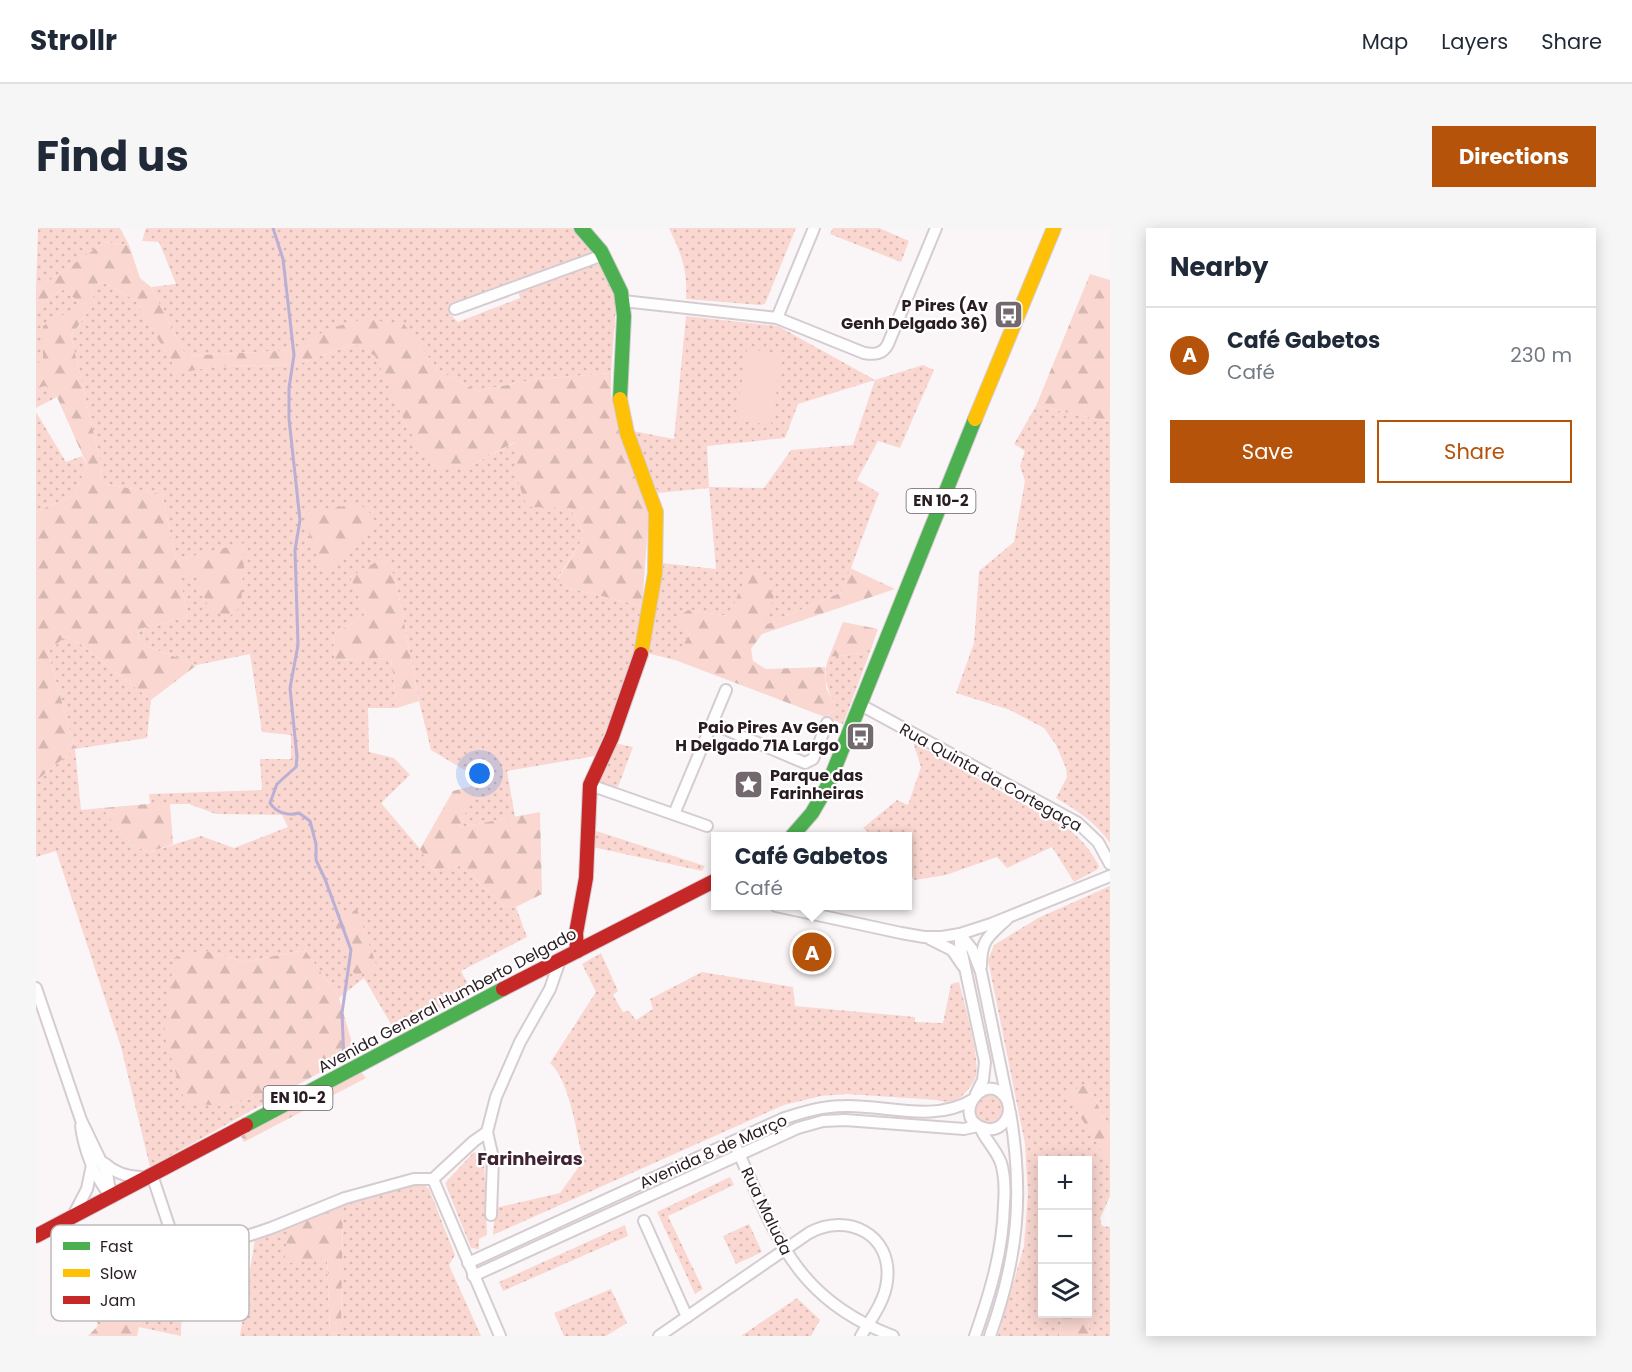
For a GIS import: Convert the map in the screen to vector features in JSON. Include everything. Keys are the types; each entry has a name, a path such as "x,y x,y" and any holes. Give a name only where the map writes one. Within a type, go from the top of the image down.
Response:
{"main road":[{"path":"577,951 576,933 586,878 590,785 612,737 639,662 655,573 656,512 627,433 619,397 623,301 618,283 603,255 581,228"},
{"name":"EN 10-2","path":"798,832 816,810 827,787 1054,228"},
{"name":"Avenida General Humberto Delgado","path":"57,1225 560,959 711,883"},
{"name":"Avenida General Humberto Delgado","path":"36,1236 51,1228"}],"street":[{"path":"777,318 814,228"},
{"path":"623,301 777,318 864,353 880,353 888,344 936,228"},
{"path":"455,309 603,255"},
{"path":"674,814 726,690"},
{"name":"Rua Quinta da Cortegaça","path":"859,704 1078,823 1098,842 1110,864"},
{"path":"713,724 805,763 813,759 827,723"},
{"path":"590,785 707,826"},
{"path":"924,937 960,934 1110,876"},
{"path":"795,910 924,937 951,950 959,958 967,975"},
{"path":"981,972 981,950 987,938 1012,915"},
{"path":"960,934 972,949 981,972 1009,1105 1018,1185 1016,1233 1005,1292 990,1336"},
{"path":"960,934 960,944 985,1062 983,1080 973,1098 970,1112 974,1122 989,1129 1000,1126 1007,1118 1009,1105 1002,1093 991,1089 985,1090 973,1098"},
{"path":"491,1215 493,1158 487,1132 496,1096 520,1042 550,989 560,959"},
{"path":"36,987 96,1162 107,1174 111,1196"},
{"name":"Avenida 8 de Março","path":"468,1263 782,1119 802,1112 846,1106 939,1112 956,1109 973,1098"},
{"name":"Avenida 8 de Março","path":"473,1276 790,1131 823,1121 854,1120 964,1129 979,1126"},
{"path":"975,1336 998,1265 1004,1222 1005,1190 1000,1162 979,1126"},
{"path":"249,1235 345,1198 414,1179 433,1179 487,1132"},
{"name":"Rua Maluda","path":"733,1142 784,1250 817,1291 864,1331 893,1336"},
{"path":"96,1162 130,1177 149,1176 168,1225"},
{"path":"72,1217 81,1204 96,1162"},
{"path":"433,1179 500,1336"},
{"path":"644,1221 687,1317"},
{"path":"659,1336 816,1229 833,1224 863,1230 874,1238 886,1260 888,1271 883,1296 864,1331"}],"green space":[{"path":"38,228 120,228 129,245 105,242 36,290"},
{"path":"146,228 575,228 593,252 452,303 449,313 458,322 520,298 518,291 596,263 607,275 616,305 611,373 537,379 477,391 438,370 404,325 293,350 186,356 151,287 176,284 159,242 142,241"},
{"path":"669,228 796,228 765,304 760,305 686,299 683,262"},
{"path":"833,228 879,228 909,241 901,262 830,234"},
{"path":"105,242 129,245 140,278 151,287 186,356 293,350 328,329 363,319 404,324 438,370 477,391 537,379 611,373 611,394 618,428 649,513 642,606 565,587 557,580 585,535 570,508 527,507 515,473 515,442 468,467 431,466 407,427 375,356 354,344 296,365 219,366 178,373 135,300 102,282 90,287 95,302 71,336 101,465 100,483 162,494 176,560 245,543 241,606 230,616 210,611 195,574 180,578 188,617 139,629 138,643 197,665 151,700 82,645 66,636 48,652 75,749 36,781 36,512 74,495 87,465 57,397 46,386 36,388 36,365 43,359 43,326 82,304 62,289 36,306 36,290"},
{"path":"1090,274 1110,280 1110,411 1107,421 1036,406"},
{"path":"102,282 135,300 178,372 219,366 296,365 354,344 376,356 407,427 468,467 516,442 515,473 570,508 585,535 557,579 565,587 642,606 638,651 595,756 507,771 515,817 460,827 478,778 431,750 419,701 395,576 350,576 366,614 333,635 335,660 391,658 397,708 368,708 369,752 394,758 410,775 381,803 420,849 433,870 460,866 507,908 516,907 527,937 461,971 472,992 395,1031 364,978 339,998 305,950 244,962 203,950 226,1107 281,1086 283,1093 150,1167 121,1047 56,851 36,857 36,781 75,749 81,810 102,808 133,846 150,852 201,836 234,848 288,827 282,815 216,814 189,804 150,804 149,794 262,790 260,759 291,759 291,735 262,732 250,654 197,665 138,643 139,629 188,617 180,578 195,573 245,544 176,560 162,494 100,483 101,465 71,336 95,302 90,287"},
{"path":"62,289 82,304 43,360 36,365 36,306"},
{"path":"686,316 778,326 875,380 923,365 934,370 900,448 878,441 857,480 879,493 842,592 765,625 729,616 688,610 675,620 690,633 675,660 647,653 661,563 716,569 709,488 658,493 633,431 674,439","holes":["875,380 853,445 791,450 764,488 709,487 707,446 785,438 798,404"]},
{"path":"747,349 783,354 771,425 736,420"},
{"path":"46,386 57,397 36,408 36,388"},
{"path":"1036,406 1107,421 1110,411 1110,843 1086,818 1056,798 1067,777 1066,768 1056,745 1044,728 1010,710 956,693 974,643 979,571 1014,542 1025,481 1020,466 1025,451 1014,444"},
{"path":"36,412 66,462 82,456 87,465 74,495 36,512"},
{"path":"358,504 367,509 377,524 328,569 321,567 307,527 307,512"},
{"path":"383,558 395,576 419,701 397,708 391,658 335,660 333,635 366,614 350,577"},
{"path":"758,568 774,596 765,625 842,592 850,568 895,589 762,634 751,649 753,661 766,669 825,667 826,688 837,709 825,717 675,660 690,633 674,620 688,610 729,616 749,569"},
{"path":"843,622 878,629 870,652 829,657"},
{"path":"66,636 82,645 151,700 147,738 75,749 48,652"},
{"path":"870,652 843,724 825,717 837,709 827,684 826,671 829,657"},
{"path":"913,742 1068,829 1089,850 1099,866 1098,869 1074,882 1052,847 1007,868 997,857 946,875 915,880 912,877 912,832 868,832 863,828 897,800 908,805 921,767"},
{"path":"614,743 633,747 618,787 600,783 598,778"},
{"path":"476,785 460,827 540,812 542,894 516,907 507,908 460,866 433,870 420,849 453,791"},
{"path":"170,804 173,844 150,852 133,846 102,808"},
{"path":"593,830 705,866 702,871 593,847"},
{"path":"1110,886 1110,1131 1088,1084 1110,1164 1110,1196 1100,1219 1102,1226 1110,1227 1110,1336 1090,1336 1088,1318 1092,1318 1092,1156 1038,1156 1038,1318 1062,1318 1059,1336 998,1336 1024,1246 1028,1194 1025,1144 988,960 994,945 1038,918"},
{"path":"357,909 377,967 355,976 333,921"},
{"path":"203,950 244,962 305,950 339,998 355,1053 283,1093 281,1086 226,1107 185,1102 164,1035 174,958"},
{"path":"601,953 618,991 613,995 623,1012 629,1011 636,1020 653,1009 650,999 702,972 793,987 795,1006 915,1017 915,1022 943,1023 951,984 959,982 974,1044 976,1076 963,1095 951,1101 847,1094 821,1096 784,1105 493,1235 495,1208 560,1193 583,1161 568,1095 557,1071 550,1063 596,992 582,964"},
{"path":"361,1072 366,1078 244,1142 241,1136"},
{"path":"1088,1084 1110,1131 1110,1165 1066,1093"},
{"path":"989,1095 999,1099 1003,1109 999,1119 989,1123 979,1119 975,1109 979,1099"},
{"path":"474,1152 484,1158 487,1235 479,1239 479,1249 471,1248 445,1183"},
{"path":"730,1177 734,1185 668,1216 703,1289 695,1294 657,1212"},
{"path":"422,1183 429,1189 455,1255 449,1265 481,1336 240,1336 242,1321 249,1321 249,1277 255,1238 289,1226 327,1257 330,1333 341,1334 343,1205"},
{"path":"343,1205 341,1334 330,1333 327,1257 284,1264 289,1226"},
{"path":"749,1224 762,1252 736,1264 723,1236"},
{"path":"625,1225 628,1236 503,1291 499,1282"},
{"path":"611,1289 627,1323 606,1336 564,1336 554,1313"},
{"path":"797,1298 820,1320 811,1336 741,1336"},
{"path":"1062,1318 1088,1318 1090,1336 1059,1336"},
{"path":"102,1321 138,1321 137,1336 88,1336"},
{"path":"138,1321 181,1321 181,1336 139,1327"}],"waterway":[{"path":"273,228 283,259 294,355 289,388 289,419 300,520 295,550 298,645 290,688 296,767 277,784 270,803 279,811 287,814 299,813 310,821 316,844 316,860 351,950 342,1013 344,1062"}],"traffic: fast":[{"path":"581,228 601,251 621,292 624,316 620,399"},
{"path":"795,832 812,813 827,787 975,419"},
{"path":"246,1125 503,989"}],"traffic: slow":[{"path":"975,419 1054,228"},
{"path":"620,399 627,433 656,512 655,573 641,654"}],"traffic: jam":[{"path":"577,951 576,933 586,878 590,785 612,737 641,654"},
{"path":"503,989 711,883"},
{"path":"57,1225 246,1125"},
{"path":"36,1236 51,1228"}],"place":[{"name":"P Pires (Av Genh Delgado 36)","path":"1009,314"},
{"name":"Paio Pires Av Gen H Delgado 71A Largo","path":"860,736"},
{"name":"Parque das Farinheiras","path":"749,784"},
{"name":"Café Gabetos","path":"812,952"}],"district":[{"name":"Farinheiras","path":"530,1159"}]}
